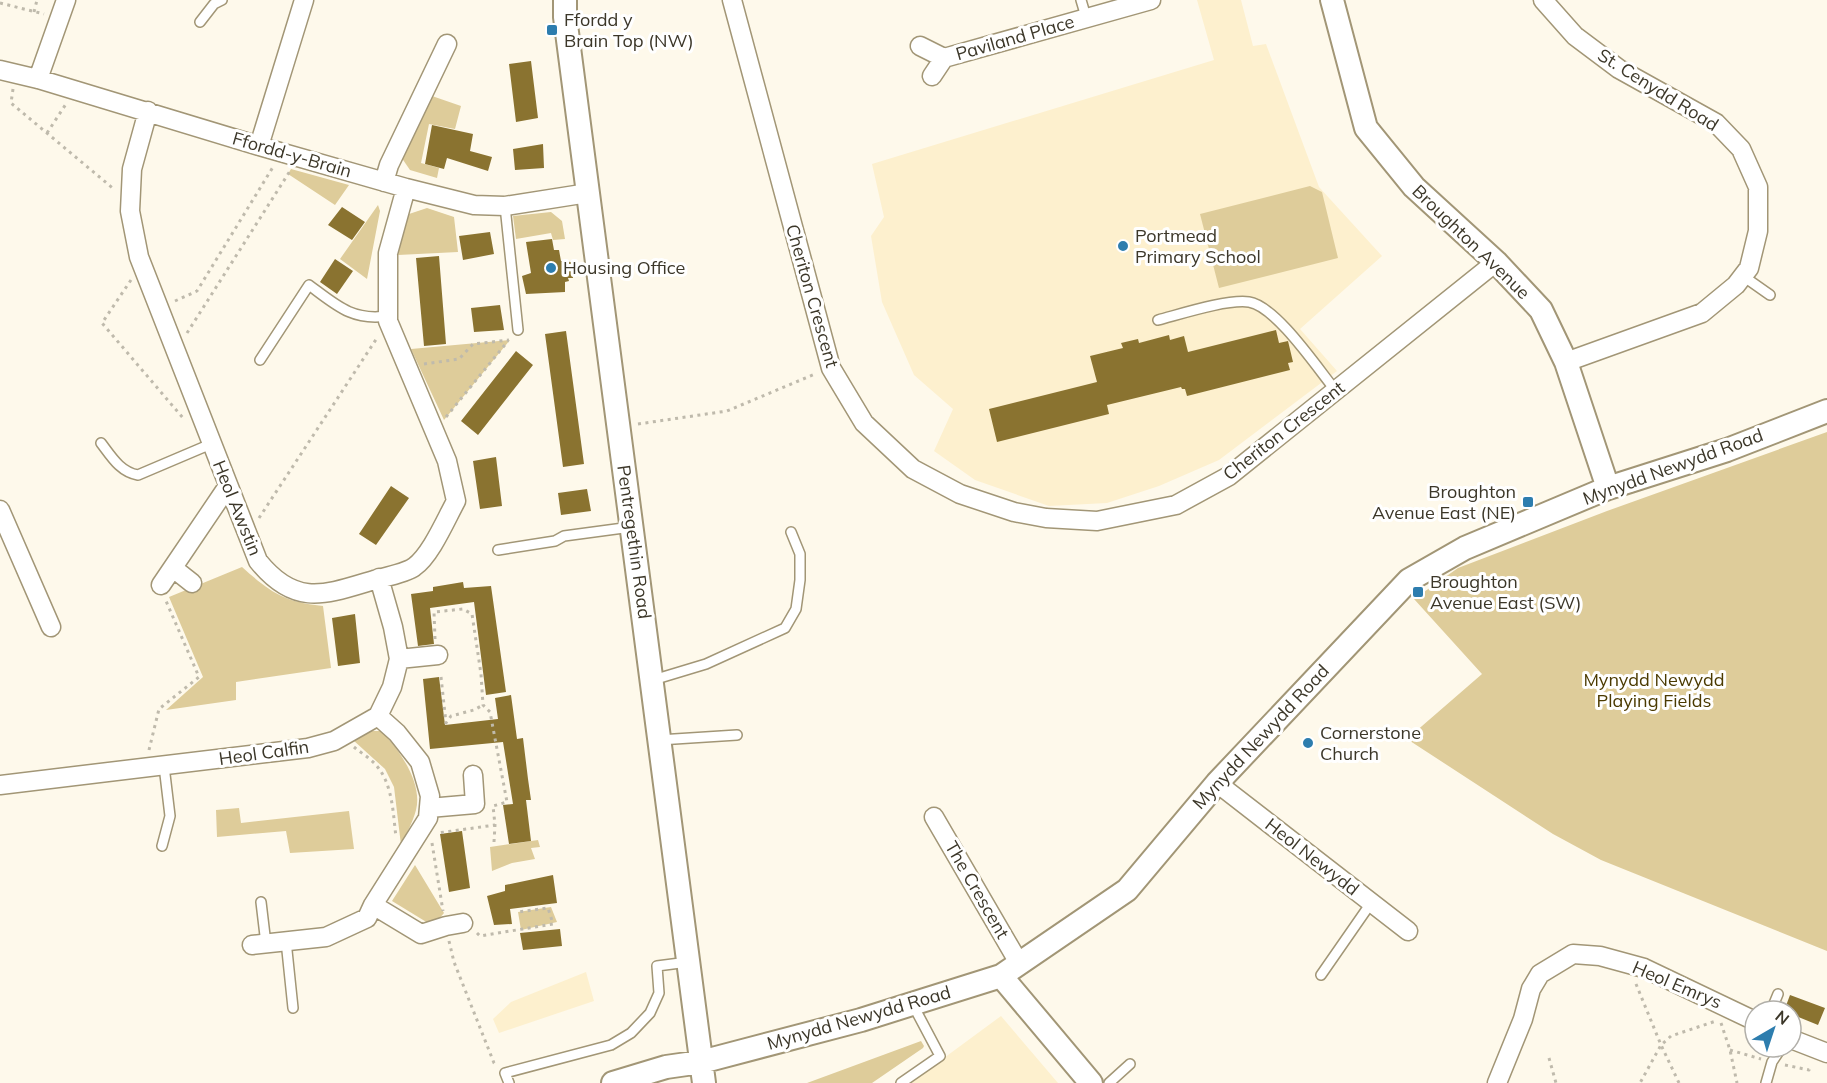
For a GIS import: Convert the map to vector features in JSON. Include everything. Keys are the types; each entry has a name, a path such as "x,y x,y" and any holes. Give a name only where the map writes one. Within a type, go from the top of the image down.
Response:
{"street":[{"path":"38,78 66,0"},
{"path":"259,146 304,0"},
{"name":"Pentregethin Road","path":"565,0 565,17 703,1072"},
{"name":"Cheriton Crescent","path":"732,0 831,368 864,423 913,469 960,494 1014,512 1046,518 1096,521 1176,504 1229,476 1496,262"},
{"name":"Paviland Place","path":"932,76 944,58 1083,9 1152,0"},
{"name":"Broughton Avenue","path":"1332,0 1366,128 1414,187 1496,262 1541,310 1566,362 1608,488"},
{"name":"St. Cenydd Road","path":"1543,0 1575,36 1619,69 1716,123 1741,148 1758,187 1758,231 1749,268 1736,285 1702,313 1566,362"},
{"path":"384,182 389,165 447,44"},
{"name":"Paviland Place","path":"920,46 944,58"},
{"name":"Ffordd-y-Brain","path":"8,71 38,78 290,155 474,205 505,206 588,193"},
{"name":"Heol Awstin","path":"148,111 132,169 130,203 142,264 258,561 272,578 296,592 321,594 414,567 432,546 456,501 447,461 388,318 388,254 406,188"},
{"name":"Mynydd Newydd Road","path":"614,1083 666,1067 703,1072 1001,976 1126,891 1217,783 1409,580 1465,548 1608,488 1727,450 1827,411"},
{"path":"161,585 228,486"},
{"path":"0,510 51,627"},
{"path":"173,568 192,583"},
{"path":"259,944 326,937 367,918 428,818 430,796 420,762 397,733 378,716 392,687 399,659 393,627 379,578"},
{"path":"399,659 436,649"},
{"name":"Heol Calfin","path":"0,785 308,748 345,736 378,716"},
{"path":"429,808 475,804 473,775"},
{"name":"Heol Newydd","path":"1217,783 1408,931"},
{"name":"The Crescent","path":"934,817 1019,963"},
{"path":"373,905 421,934 454,924"},
{"name":"Heol Emrys","path":"1497,1083 1523,1019 1531,989 1540,974 1573,954 1600,956 1641,967 1701,993 1743,1015"},
{"path":"1001,976 1091,1083"},
{"path":"1803,1044 1827,1053"}],"lane":[{"path":"200,22 214,4 222,0"},
{"path":"505,206 518,330"},
{"path":"1743,276 1770,295"},
{"path":"260,360 309,285 350,313 374,318 388,318"},
{"path":"1158,320 1228,303 1249,302 1259,305 1280,321 1336,391"},
{"path":"101,443 118,464 130,474 138,476 211,444"},
{"path":"498,550 555,541 564,536 631,527"},
{"path":"652,680 706,664 785,628 796,609 800,580 800,554 791,532"},
{"path":"659,740 737,735"},
{"path":"157,767 170,816 162,846"},
{"path":"259,944 261,902"},
{"path":"1321,975 1371,903"},
{"path":"286,941 293,1008"},
{"path":"509,1083 505,1073 611,1045 631,1033 650,1013 659,993 657,966 688,962"},
{"path":"1776,999 1778,994"},
{"path":"901,1083 940,1056 913,1004"},
{"path":"1766,1083 1774,1059"},
{"path":"1109,1083 1130,1064"}],"path":[{"path":"34,12 37,0"},
{"path":"0,3 60,19"},
{"path":"8,71 11,103 130,203"},
{"path":"46,133 76,90"},
{"path":"159,308 197,291 290,155"},
{"path":"176,350 290,155"},
{"path":"142,264 102,323 185,420 202,421"},
{"path":"248,536 388,318"},
{"path":"433,428 444,420 510,340 517,336 518,330"},
{"path":"407,368 459,359 473,344 510,340"},
{"path":"618,427 727,411 831,368"},
{"path":"157,767 149,747 159,709 199,677 161,585"},
{"path":"436,649 434,612 463,609 472,614 483,705 490,712 507,802 493,806 494,842"},
{"path":"441,677 446,723 451,716 474,710 483,705"},
{"path":"345,736 376,765 385,778 391,799 397,847 405,853"},
{"path":"495,825 430,833 454,924 454,962 494,1064 505,1073"},
{"path":"454,924 480,936 553,924 548,908 518,912"},
{"path":"1641,967 1636,983 1679,1083"},
{"path":"1640,1083 1661,1045 1671,1036 1720,1020 1730,1050 1737,1083"},
{"path":"1549,1058 1556,1083"}],"shaded area":[{"name":"Portmead Primary School","path":"1197,0 1241,0 1253,46 1266,44 1319,187 1382,256 1300,329 1337,371 1219,460 1159,486 1107,503 1049,506 975,480 934,451 953,409 914,375 882,302 871,236 884,217 872,164 1214,60"},
{"path":"586,972 594,1001 499,1033 493,1019 511,1002"},
{"path":"1001,1016 1058,1083 910,1083"}],"green space":[{"path":"432,96 461,106 455,129 429,124 421,163 439,168 437,178 410,170 399,154"},
{"path":"291,169 349,185 335,205 288,174"},
{"path":"1310,186 1322,192 1338,258 1219,288 1200,214"},
{"path":"378,205 380,211 367,279 340,259"},
{"path":"427,208 454,217 458,252 398,255 406,215"},
{"path":"551,212 562,221 565,239 553,240 551,233 516,239 513,216"},
{"path":"510,340 444,420 411,349"},
{"name":"Mynydd Newydd Playing Fields","path":"1827,432 1827,951 1601,860 1553,834 1407,739 1482,674 1414,599 1458,568 1607,511"},
{"path":"242,567 278,594 298,602 323,606 331,668 236,682 236,700 166,710 203,677 169,597"},
{"path":"368,731 381,731 388,738 402,757 413,778 416,789 416,810 401,845 394,787 385,769 353,740"},
{"path":"239,808 241,823 349,811 354,849 290,853 286,831 217,837 216,810"},
{"path":"538,840 540,847 531,848 535,859 512,863 492,871 490,847"},
{"path":"415,865 444,913 438,920 428,923 392,901"},
{"path":"551,907 557,922 521,930 518,912"},
{"path":"921,1041 923,1048 872,1083 807,1083"}],"building":[{"path":"531,61 538,118 516,122 509,64"},
{"path":"432,125 473,134 470,151 492,157 488,171 447,158 444,169 425,164"},
{"path":"543,144 544,168 515,170 513,149"},
{"path":"342,207 365,222 352,240 328,225"},
{"path":"490,232 494,254 463,260 459,236"},
{"name":"Housing Office","path":"552,239 554,250 559,250 561,261 571,262 573,278 568,278 569,281 565,282 565,292 526,294 522,276 531,273 526,242"},
{"path":"439,256 446,344 424,346 416,258"},
{"path":"335,259 353,271 337,294 320,282"},
{"path":"500,305 504,330 474,332 471,308"},
{"path":"1276,330 1279,343 1288,341 1293,362 1288,363 1290,370 1187,396 1185,389 1181,387 1107,405 1109,414 997,442 989,409 1097,382 1090,356 1123,348 1121,343 1138,339 1139,343 1169,335 1170,340 1184,336 1188,352"},
{"path":"566,331 584,464 563,467 545,334"},
{"path":"516,351 533,365 478,435 461,421"},
{"path":"496,457 502,506 480,509 473,461"},
{"path":"391,486 409,498 376,545 359,534"},
{"path":"587,489 591,511 561,515 558,493"},
{"path":"463,582 464,588 491,586 506,692 486,695 474,602 430,608 434,644 418,646 411,594 433,591 433,587"},
{"path":"355,614 360,663 338,666 332,618"},
{"path":"439,677 445,725 498,719 495,698 511,695 517,739 523,738 531,800 526,800 531,841 509,844 503,805 513,804 503,742 430,749 423,679"},
{"path":"462,831 470,888 449,892 440,834"},
{"path":"553,875 557,903 510,909 512,924 494,925 487,896 505,891 505,885"},
{"path":"560,929 562,946 523,950 520,933"},
{"path":"1790,995 1801,999 1788,999"},
{"path":"1803,1000 1825,1008 1818,1025 1803,1019"}],"place":[{"name":"Ffordd y Brain Top (NW)","path":"552,30"},
{"name":"Portmead Primary School","path":"1123,246"},
{"name":"Housing Office","path":"551,268"},
{"name":"Broughton Avenue East (NE)","path":"1528,502"},
{"name":"Broughton Avenue East (SW)","path":"1418,592"},
{"name":"Cornerstone Church","path":"1308,743"}]}
